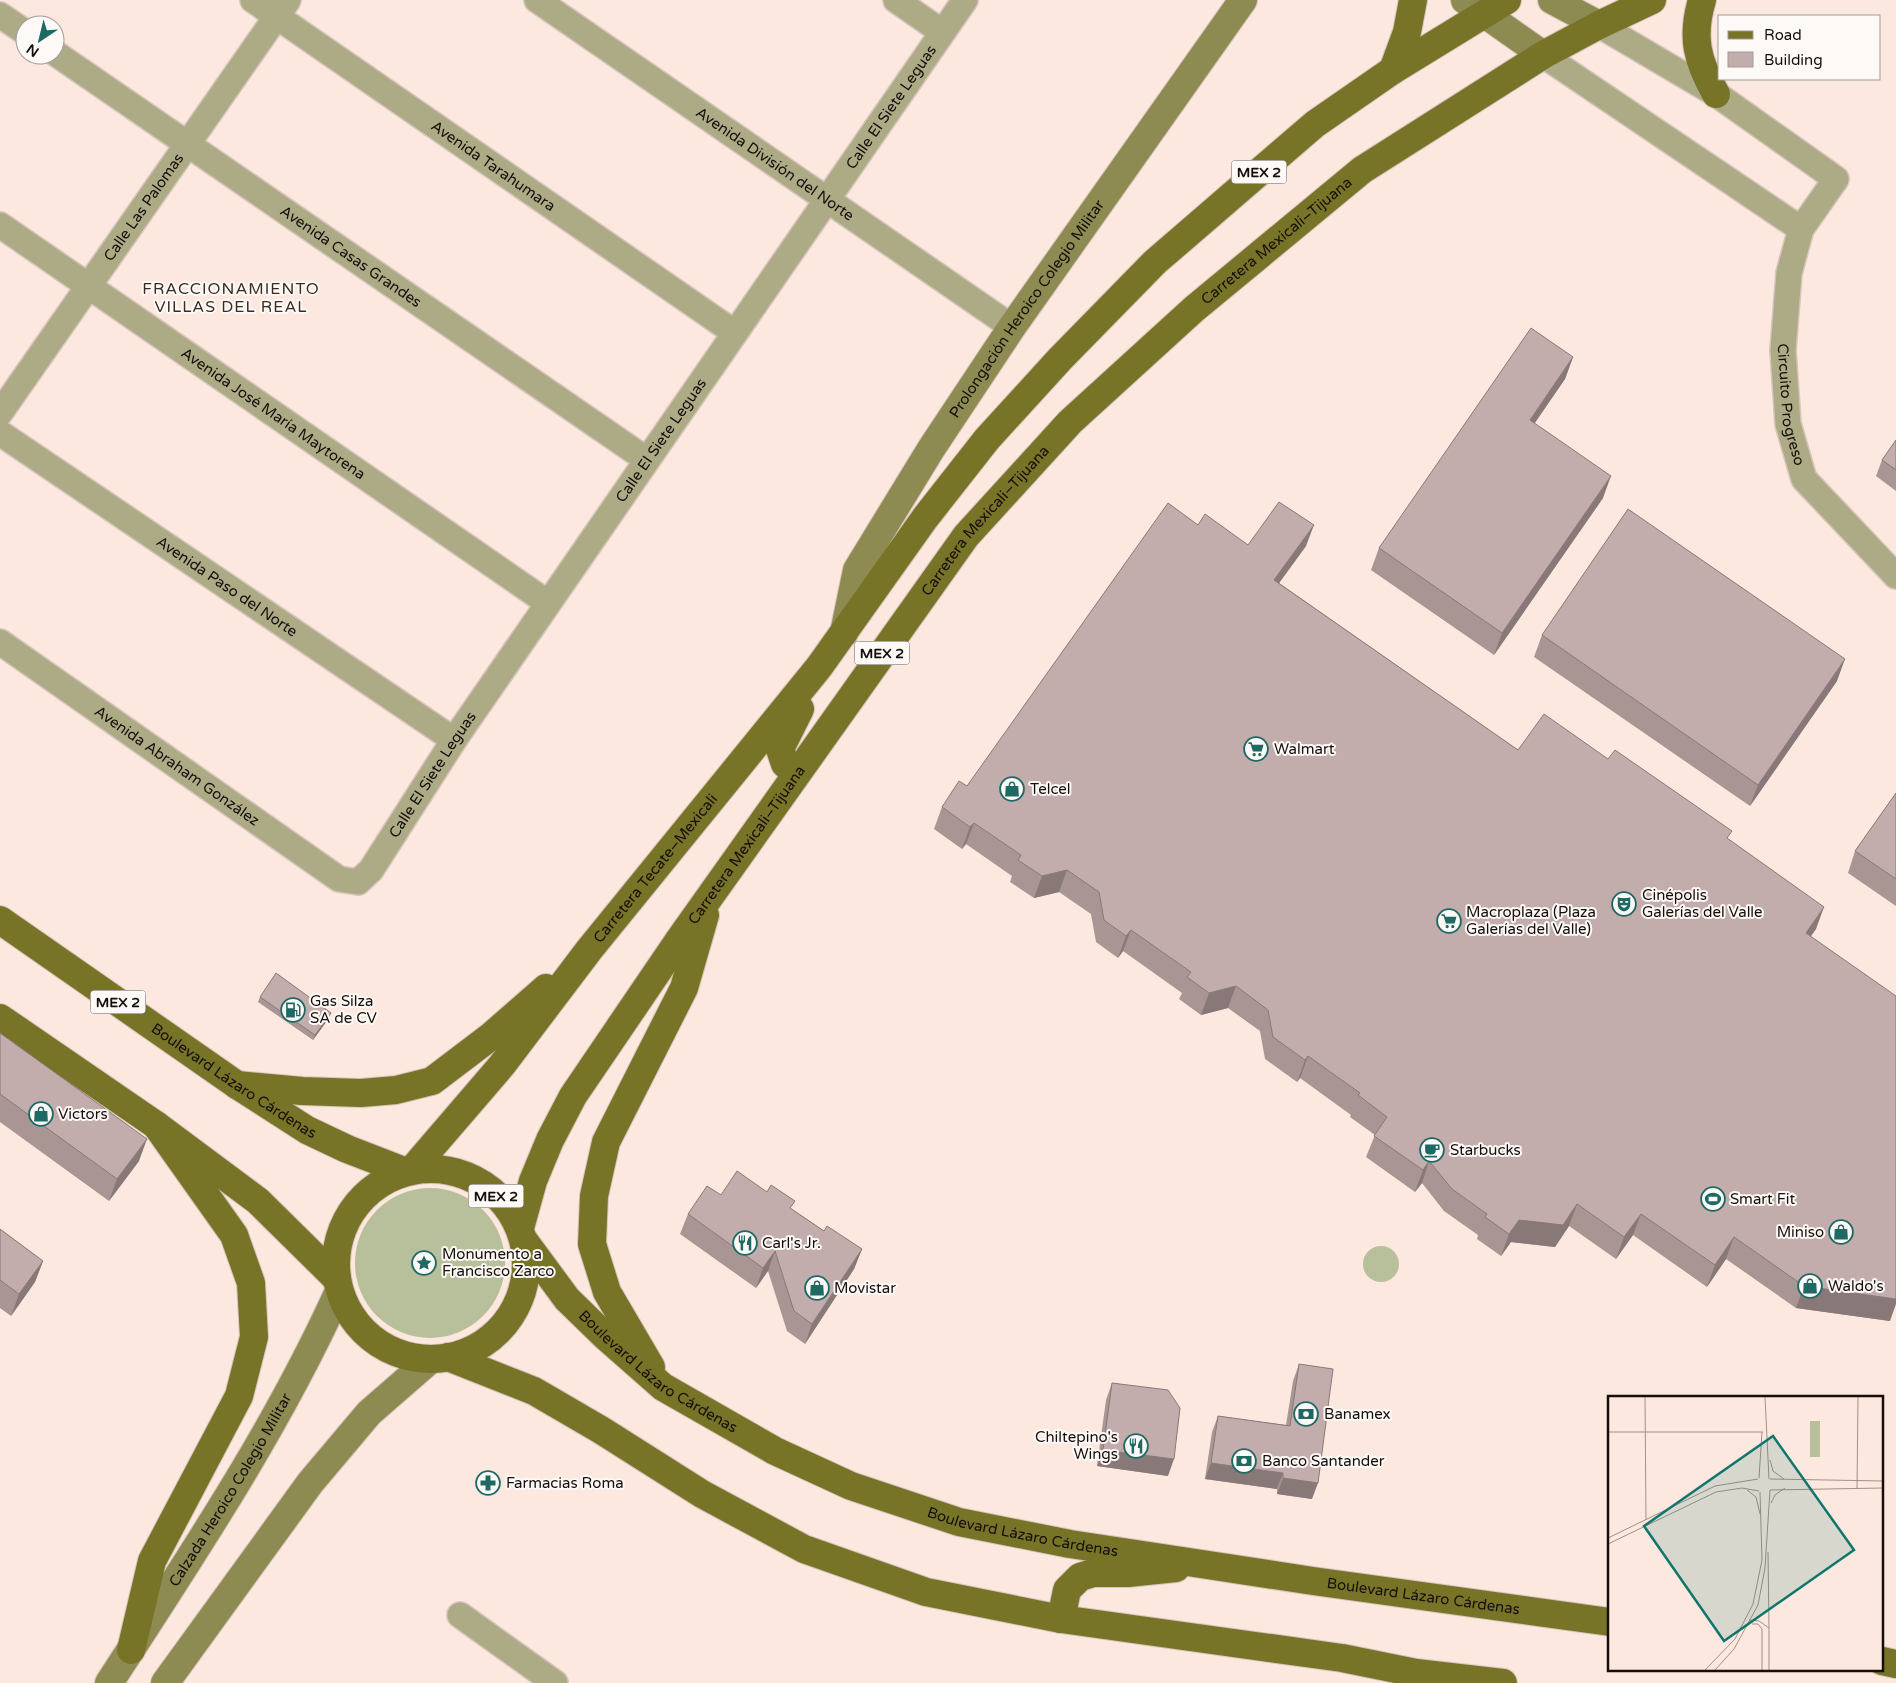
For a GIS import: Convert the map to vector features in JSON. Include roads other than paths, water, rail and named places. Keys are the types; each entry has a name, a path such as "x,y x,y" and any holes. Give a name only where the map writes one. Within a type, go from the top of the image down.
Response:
{"main road":[{"name":"Prolongación Heroico Colegio Militar","path":"844,633 857,570 931,449 1012,327 1243,0"},
{"path":"1393,70 1407,32 1414,0"},
{"name":"MEX 2","path":"819,667 925,518 987,439 1060,359 1155,262 1315,124 1393,70 1474,7 1507,0"},
{"path":"1552,0 1599,25"},
{"name":"Carretera Mexicali–Tijuana","path":"522,1235 533,1181 550,1140 573,1096 796,772 966,536 1070,422 1194,309 1362,170 1543,55 1599,25 1652,0"},
{"path":"1702,0 1697,20 1696,44 1703,70 1716,94"},
{"path":"1474,7 1543,55"},
{"path":"796,772 786,764 780,749 819,667"},
{"name":"Carretera Tecate–Mexicali","path":"590,950 819,667"},
{"path":"663,1387 607,1292 592,1244 594,1196 606,1142 684,988 711,896"},
{"name":"Boulevard Lázaro Cárdenas","path":"0,920 237,1085 307,1130 347,1149 408,1171"},
{"path":"408,1171 502,1065 590,950"},
{"name":"MEX 2","path":"237,1085 302,1091 361,1093 396,1090 432,1081 490,1037 590,950"},
{"name":"MEX 2","path":"0,1018 156,1125 258,1201 338,1285 350,1313 365,1332 378,1342 407,1356 440,1358 470,1351 489,1339 505,1324 517,1305 524,1283 522,1235 506,1205 486,1186 463,1174 437,1169 408,1171 374,1187 355,1205 342,1227 338,1244 338,1285"},
{"path":"131,1650 152,1561 239,1396 254,1337 251,1283 234,1234 156,1125"},
{"name":"Boulevard Lázaro Cárdenas","path":"522,1235 567,1299 605,1336 663,1387 775,1451 851,1486 959,1522 1070,1544 1193,1561 1313,1581 1608,1622"},
{"name":"Calzada Heroico Colegio Militar","path":"109,1683 218,1516 265,1436 310,1354 338,1285"},
{"path":"165,1683 310,1483 369,1413 440,1358 534,1391 601,1430 702,1494 804,1549 926,1592 1061,1619 1342,1658 1416,1673 1503,1683"},
{"path":"1061,1619 1066,1590 1080,1577 1093,1573 1156,1571 1177,1568 1193,1561"},
{"path":"1892,1683 1896,1675"}],"street":[{"name":"Avenida Tarahumara","path":"253,0 282,8 735,333"},
{"name":"Avenida División del Norte","path":"537,0 1012,327"},
{"path":"896,0 942,32"},
{"name":"Calle El Siete Leguas","path":"358,882 371,870 454,740 965,0"},
{"name":"Calle Las Palomas","path":"0,413 282,8"},
{"path":"0,15 15,25"},
{"name":"Circuito Progreso","path":"1599,25 1716,94 1836,179 1801,229 1789,273 1783,350 1788,424 1804,479 1896,576"},
{"path":"1543,55 1801,229"},
{"name":"Avenida Casas Grandes","path":"65,60 647,460"},
{"name":"Avenida José María Maytorena","path":"0,225 548,603"},
{"name":"Avenida Paso del Norte","path":"0,432 454,740"},
{"name":"Avenida Abraham González","path":"0,642 339,879 358,882"},
{"path":"460,1615 555,1683"}],"place":[{"name":"Walmart","path":"1256,749"},
{"name":"Telcel","path":"1012,789"},
{"name":"Cinépolis Galerías del Valle","path":"1624,904"},
{"name":"Macroplaza (Plaza Galerías del Valle)","path":"1449,921"},
{"name":"Gas Silza SA de CV","path":"293,1010"},
{"name":"Victors","path":"41,1114"},
{"name":"Starbucks","path":"1432,1150"},
{"name":"Smart Fit","path":"1713,1199"},
{"name":"Miniso","path":"1841,1232"},
{"name":"Carl's Jr.","path":"745,1243"},
{"name":"Monumento a Francisco Zarco","path":"424,1263"},
{"name":"Waldo's","path":"1810,1286"},
{"name":"Movistar","path":"817,1288"},
{"name":"Banamex","path":"1306,1414"},
{"name":"Chiltepino's Wings","path":"1136,1446"},
{"name":"Banco Santander","path":"1244,1461"},
{"name":"Farmacias Roma","path":"488,1483"}],"district":[{"name":"FRACCIONAMIENTO VILLAS DEL REAL","path":"231,297"}]}
